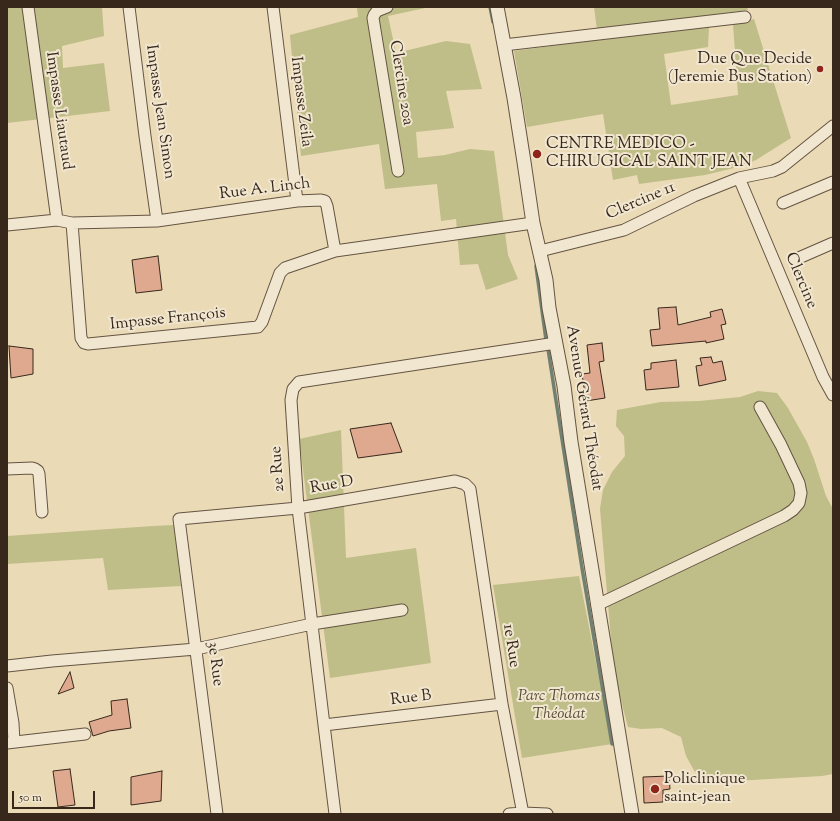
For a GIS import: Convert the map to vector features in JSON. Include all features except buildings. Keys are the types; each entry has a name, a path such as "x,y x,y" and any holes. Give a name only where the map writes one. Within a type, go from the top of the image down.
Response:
{"street":[{"name":"Impasse Liautaud","path":"28,7 57,220"},
{"name":"Impasse Jean Simon","path":"129,7 157,221"},
{"name":"Impasse Zeila","path":"272,7 296,201"},
{"name":"Clercine 20a","path":"387,7 377,11 373,18 398,171"},
{"name":"Avenue Gérard Théodat","path":"497,7 524,162 530,224 540,251 564,386 572,450 632,814"},
{"path":"504,45 745,17"},
{"name":"Clercine 11","path":"540,251 624,230 694,196 739,178 773,171 782,167 833,126"},
{"name":"Clercine","path":"739,178 822,377 833,395"},
{"path":"783,203 833,182"},
{"name":"Rue A. Linch","path":"7,225 57,220 72,224 157,221 296,201 321,200 325,202 327,206 335,251"},
{"name":"Impasse François","path":"72,224 81,338 84,343 88,344 258,327 262,322 280,273 285,268 335,251"},
{"path":"335,251 530,224"},
{"path":"794,260 833,243"},
{"name":"2e Rue","path":"335,814 298,508 291,400 292,388 300,382 556,343"},
{"path":"597,605 794,510 799,503 801,493 799,484 760,407"},
{"path":"7,469 32,468 38,471 42,512"},
{"name":"Rue D","path":"179,519 298,508 455,481 465,484"},
{"name":"1e Rue","path":"465,484 470,489 502,704 523,813"},
{"name":"3e Rue","path":"179,519 217,814"},
{"path":"7,666 196,649 312,624 402,610"},
{"path":"7,688 13,723 10,742 84,734"},
{"name":"Rue B","path":"324,725 502,704"},
{"path":"509,814 547,814"}],"green space":[{"path":"7,7 102,7 104,36 62,46 63,68 104,63 110,111 7,123"},
{"path":"357,7 430,7 388,16 396,53 446,41 470,44 482,89 446,91 454,128 416,132 418,158 445,155 470,149 494,151 508,255 518,279 486,290 478,264 460,265 456,219 441,221 437,184 385,189 379,144 301,156 290,35 358,17"},
{"path":"594,7 747,7 748,10 597,30"},
{"path":"754,19 791,138 756,160 738,167 705,175 639,184 637,175 613,180 603,114 527,127 514,51 709,27 708,47 664,54 671,105 738,95 733,24"},
{"path":"758,391 777,393 788,408 807,442 826,496 833,509 833,774 822,776 717,782 696,774 686,756 681,737 662,728 641,729 628,727 619,693 612,652 600,509 603,490 612,472 625,456 624,436 616,426 617,410 661,402 699,401 740,397"},
{"path":"341,430 346,558 416,548 431,663 330,678 299,439"},
{"path":"174,525 181,586 108,590 103,558 7,564 7,536"},
{"name":"Parc Thomas Théodat","path":"579,576 612,744 522,758 493,585"}],"waterway":[{"path":"490,7 493,22"},
{"path":"536,266 546,340"},
{"path":"548,349 582,568 612,744"}],"place":[{"name":"Due Que Decide (Jeremie Bus Station)","path":"820,69"},
{"name":"CENTRE MEDICO - CHIRUGICAL SAINT JEAN","path":"537,154"},
{"name":"Policlinique saint-jean","path":"655,789"}]}
